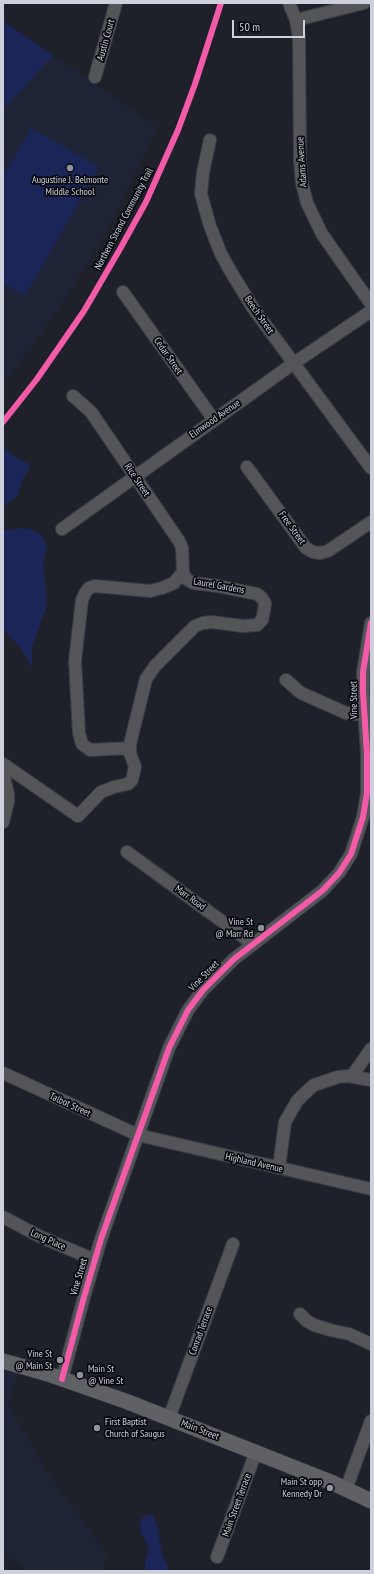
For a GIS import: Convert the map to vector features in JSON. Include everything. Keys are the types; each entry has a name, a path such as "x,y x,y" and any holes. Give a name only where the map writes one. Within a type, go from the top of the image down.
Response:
{"main road":[{"name":"Main Street","path":"3,1361 62,1379 169,1418 256,1452 346,1489 371,1501"}],"street":[{"name":"Austin Court","path":"95,77 116,3"},
{"name":"Adams Avenue","path":"289,3 296,20 299,37 300,160 304,194 310,212 322,234 371,304"},
{"path":"296,20 364,3"},
{"name":"Beech Street","path":"210,140 202,176 201,194 215,239 231,272 249,303 371,468"},
{"name":"Cedar Street","path":"123,292 214,420"},
{"name":"Elmwood Avenue","path":"62,528 294,363 371,312"},
{"name":"Rice Street","path":"73,396 91,412 179,542 182,548 183,572"},
{"name":"Free Street","path":"247,467 306,548 313,552 320,553 328,551 371,522"},
{"name":"Laurel Gardens","path":"183,572 185,578 193,583 218,586 257,594 265,603 262,620 257,625 251,626 211,622 202,623 195,626 155,666 146,679 130,748 90,750 82,744 80,733 75,661 82,600 85,593 89,588 95,586 150,591 174,583 183,572"},
{"name":"Vine Street","path":"62,1379 95,1260 169,1048 188,1010 215,978 253,944 322,890 339,873 351,854 363,817 367,793 367,714 363,672 371,623"},
{"path":"286,680 301,693 346,713 367,714"},
{"path":"3,764 78,816 101,792 128,784 132,780 135,767 130,753 130,748"},
{"path":"3,773 8,794 8,802 3,822"},
{"name":"Marr Road","path":"126,852 253,944"},
{"path":"352,1076 371,1050"},
{"name":"Talbot Street","path":"3,1073 138,1136"},
{"path":"279,1168 285,1122 297,1101 314,1085 338,1077 352,1076 371,1080"},
{"name":"Highland Avenue","path":"138,1136 371,1189"},
{"name":"Long Place","path":"3,1217 40,1237 95,1260"},
{"name":"Conrad Terrace","path":"169,1418 233,1244"},
{"path":"300,1314 306,1321 314,1325 349,1334 371,1344"},
{"path":"346,1489 371,1421"},
{"name":"Main Street Terrace","path":"217,1557 256,1452"}],"shaded area":[{"name":"Augustine J. Belmonte Middle School","path":"3,12 9,25 157,126 118,210 74,285 3,386"},
{"path":"3,21 53,55 3,110"},
{"path":"31,128 99,167 25,296 3,283 3,177"},
{"path":"4,448 29,464 30,468 23,479 17,497 3,506"},
{"path":"25,528 31,529 41,535 47,545 43,566 47,597 46,609 32,647 32,668 23,651 3,629 3,530"},
{"path":"3,1365 19,1371 8,1404 49,1475 106,1553 103,1571 27,1571 3,1554"},
{"path":"150,1513 154,1517 157,1525 162,1553 169,1571 146,1571 145,1559 149,1552 146,1541 141,1533 140,1524 142,1518"}],"cycle path":[{"name":"Northern Strand Community Trail","path":"3,422 37,379 84,311 146,202 178,130 195,84 221,3"},
{"path":"62,1379 101,1239 169,1048 188,1010 203,990 234,959 322,891 339,873 351,854 363,817 367,793 367,754 363,672 371,623"}],"place":[{"name":"Augustine J. Belmonte Middle School","path":"70,168"},
{"name":"Vine St @ Marr Rd","path":"261,928"},
{"name":"Vine St @ Main St","path":"60,1360"},
{"name":"Main St @ Vine St","path":"80,1375"},
{"name":"First Baptist Church of Saugus","path":"97,1428"},
{"name":"Main St opp Kennedy Dr","path":"330,1488"}]}
